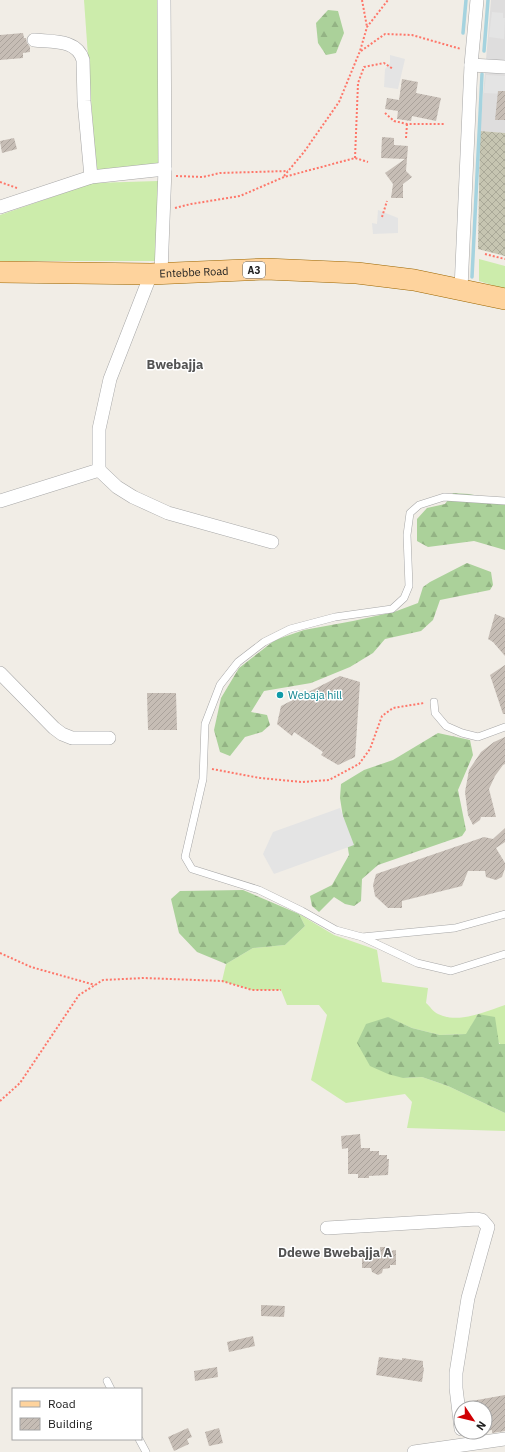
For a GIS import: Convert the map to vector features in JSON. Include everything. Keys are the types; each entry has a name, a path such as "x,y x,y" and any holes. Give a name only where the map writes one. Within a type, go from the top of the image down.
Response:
{"main road":[{"name":"Entebbe Road","path":"0,272 156,273 266,269 357,273 414,280 505,299"}],"street":[{"path":"164,0 164,211 156,273 113,372 107,390 99,429 99,470 117,487 133,497 168,513 272,542"},
{"path":"461,289 472,58 477,0"},
{"path":"34,40 67,43 73,46 81,54 83,60 84,101 91,177"},
{"path":"472,58 505,67"},
{"path":"0,207 91,177 165,172"},
{"path":"0,501 99,470"},
{"path":"0,673 54,728 62,734 72,738 110,738"},
{"path":"327,1228 477,1219 482,1220 488,1227 468,1298 456,1372 458,1400"},
{"path":"493,1438 505,1439"},
{"path":"414,1452 453,1439"}],"lane":[{"path":"505,501 444,497 419,505 410,513 407,535 409,586 404,598 392,609 335,618 290,629 264,642 238,662 220,685 205,724 203,779 185,857 192,869 259,890 336,930 362,937 417,963 451,971 505,954"},
{"path":"434,702 435,713 446,726 462,733 478,736 505,727"},
{"path":"362,937 455,928 505,914"},
{"path":"107,1381 110,1388"},
{"path":"140,1440 146,1452"}],"path":[{"path":"362,0 367,27"},
{"path":"284,177 304,152 339,102 360,51 367,27 388,0"},
{"path":"360,51 385,34 412,35 472,58"},
{"path":"355,158 358,83 364,67 384,63 394,69"},
{"path":"385,113 394,121 407,124 444,124"},
{"path":"406,138 407,124"},
{"path":"164,211 191,204 240,196 284,177 355,158 368,162"},
{"path":"165,172 203,176 220,173 288,171"},
{"path":"382,218 387,201"},
{"path":"485,254 505,259"},
{"path":"203,767 260,778 302,782 330,780 359,764 370,749 382,716 392,708 417,703 434,702"},
{"path":"0,953 31,967 95,985"},
{"path":"0,1101 20,1083 79,995 103,980 152,978 222,981 252,990 281,990"}],"shaded area":[{"path":"491,0 505,0 505,133 480,131"},
{"path":"492,12 503,13 503,18 505,18 504,39 489,37"},
{"path":"390,55 405,59 398,89 384,87 385,69 390,63"},
{"path":"486,75 505,76 505,94 484,93"},
{"path":"480,131 505,133 505,256 478,249"},
{"path":"378,210 398,218 398,233 373,234 372,223 377,224"},
{"path":"340,808 354,845 274,874 263,854 273,832"}],"green space":[{"path":"84,0 158,0 158,169 105,173 96,169"},
{"path":"328,10 338,11 344,33 336,53 326,55 318,43 316,23"},
{"path":"158,181 156,261 0,261 0,215 93,183"},
{"path":"479,259 505,266 505,289 479,281"},
{"path":"453,493 469,494 505,501 505,550 474,541 428,547 417,541 417,519 427,508 445,504"},
{"path":"467,563 491,572 493,585 490,590 440,600 433,620 421,631 385,639 373,653 350,667 311,683 264,691 251,712 267,715 270,725 262,732 245,737 230,756 220,752 214,730 221,698 239,668 275,640 304,630 394,612 418,603 423,587"},
{"path":"438,733 470,740 473,755 458,790 466,830 462,836 378,865 362,879 361,901 354,906 345,904 334,897 319,912 312,906 310,896 332,885 349,855 340,798 341,784 364,770 393,760"},
{"path":"243,890 299,914 305,926 285,945 253,948 226,964 197,952 179,933 171,899 180,891"},
{"path":"299,914 334,935 377,950 382,982 428,988 426,1003 436,1013 454,1018 478,1014 467,1034 440,1035 412,1028 387,1017 403,1078 422,1077 448,1086 505,1113 505,1131 407,1128 412,1102 405,1094 346,1103 311,1080 327,1015 319,1005 287,1005 281,990 252,990 222,981 226,964 253,948 285,945 305,926"},
{"path":"505,1005 505,1044 500,1044 478,1014"},
{"path":"478,1014 495,1017 499,1044 505,1044 505,1113 448,1086 422,1077 403,1078 388,1074 370,1066 357,1043 366,1024 388,1017 412,1028 440,1035 466,1034"}],"building":[{"path":"23,33 24,38 26,38 30,47 30,52 23,53 23,58 0,60 0,35"},
{"path":"402,79 418,82 416,93 441,98 436,121 412,116 411,121 397,119 398,111 385,109 387,98 399,100"},
{"path":"498,91 505,91 505,120 495,120"},
{"path":"382,137 394,138 394,145 408,146 406,171 412,177 403,184 403,198 391,198 393,184 385,173 405,159 381,158"},
{"path":"14,138 17,149 2,153 0,141"},
{"path":"495,614 505,618 505,656 493,642 488,639"},
{"path":"505,665 505,714 503,714 490,675"},
{"path":"340,676 360,682 355,757 338,765 321,755 323,752 294,732 292,736 277,724 281,706"},
{"path":"147,693 176,693 177,730 148,730"},
{"path":"505,737 505,764 495,776 489,789 496,817 481,817 480,820 473,825 468,815 465,792 469,770 481,752 494,742"},
{"path":"505,828 505,842 496,848 505,863 502,877 496,880 486,877 485,871 468,871 462,886 402,901 402,908 388,908 375,896 373,885 376,874 484,837 493,839"},
{"path":"360,1134 361,1148 370,1148 370,1151 379,1151 379,1155 387,1155 387,1159 389,1159 388,1175 358,1178 358,1174 348,1174 348,1148 342,1149 341,1136"},
{"path":"380,1247 390,1247 390,1251 396,1250 396,1265 390,1265 390,1268 383,1269 382,1273 378,1275 372,1272 371,1268 362,1268 362,1257 372,1255 372,1252 380,1252"},
{"path":"261,1305 285,1306 284,1317 261,1316"},
{"path":"253,1336 255,1346 229,1352 227,1342"},
{"path":"379,1357 423,1361 424,1368 422,1382 376,1375"},
{"path":"217,1367 218,1377 195,1381 194,1371"},
{"path":"505,1395 505,1431 493,1433 493,1400 477,1400"},
{"path":"188,1428 192,1437 187,1439 189,1444 174,1451 168,1437"},
{"path":"219,1428 223,1443 209,1446 205,1432"}],"waterway":[{"path":"463,33 466,0"},
{"path":"484,51 488,0"},
{"path":"472,277 482,74"}],"place":[{"name":"Webaja hill","path":"280,695"}],"district":[{"name":"Bwebajja","path":"175,364"},
{"name":"Ddewe Bwebajja A","path":"335,1252"}]}
